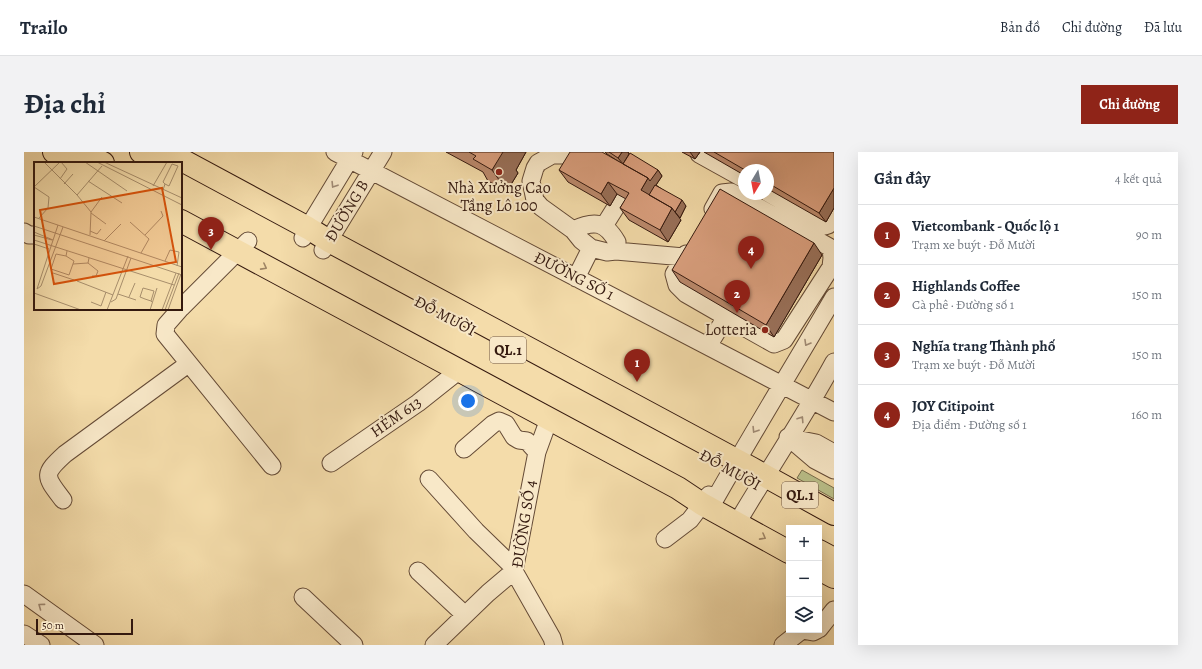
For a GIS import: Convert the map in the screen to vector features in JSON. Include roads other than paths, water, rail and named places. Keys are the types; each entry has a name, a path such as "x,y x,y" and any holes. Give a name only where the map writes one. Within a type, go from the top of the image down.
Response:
{"highway":[{"path":"54,152 72,162"},
{"path":"82,152 100,162"},
{"path":"142,152 160,162"},
{"name":"ĐỖ MƯỜI","path":"167,152 326,246 734,465 762,481 834,528"},
{"name":"ĐỖ MƯỜI","path":"182,173 305,233"},
{"name":"ĐỖ MƯỜI","path":"182,206 243,247 460,371 678,488 710,500"},
{"name":"ĐỖ MƯỜI","path":"182,222 243,247 710,500 741,517 786,550"},
{"name":"ĐỖ MƯỜI","path":"762,481 834,514"},
{"name":"ĐỖ MƯỜI","path":"741,517 786,534"},
{"path":"822,553 834,559"},
{"path":"822,571 834,577"}],"street":[{"name":"ĐƯỜNG B","path":"326,246 383,152"},
{"path":"699,154 738,176"},
{"name":"ĐƯỜNG B","path":"305,233 347,155"},
{"name":"ĐƯỜNG SỐ 1","path":"347,155 371,171 834,412"},
{"path":"575,161 566,155 552,155 538,163 531,181 535,200 541,208 573,230 581,240 591,248 607,252 616,251 684,257"},
{"path":"731,192 831,248 832,258 831,267 784,340 774,344 686,294 677,285 674,274 684,257 722,193 731,192"},
{"path":"774,197 824,226 828,225 834,216"},
{"path":"604,226 619,202"},
{"path":"573,230 584,225 594,223 604,226 611,232 617,242 616,251"},
{"path":"24,232 29,235 34,235"},
{"path":"182,306 243,247"},
{"path":"576,278 591,248"},
{"path":"666,539 690,520 710,500 734,465 783,385 834,297"},
{"path":"804,309 822,318"},
{"path":"178,310 166,325 165,334 272,466"},
{"path":"708,346 726,317"},
{"path":"741,517 788,437 813,400 829,382 834,362"},
{"path":"62,500 49,482 48,474 54,464 188,364"},
{"name":"HẺM 613","path":"331,463 418,403 460,371"},
{"name":"ĐƯỜNG SỐ 4","path":"549,419 537,452 514,568 552,638 554,645"},
{"path":"464,449 498,421 506,424 514,437 519,440 527,441 537,452"},
{"path":"788,437 816,443 834,453"},
{"path":"788,437 815,460 834,470"},
{"path":"429,479 476,531 514,568 434,645"},
{"path":"418,571 465,615"},
{"path":"24,594 95,645"},
{"path":"303,597 354,645"},
{"path":"822,625 834,610"},
{"path":"783,645 798,633"},
{"path":"24,634 41,645"}],"place":[{"name":"Nhà Xưởng Cao Tầng Lô 100","path":"499,172"},
{"name":"Nghĩa trang Thành phố","path":"211,250"},
{"name":"JOY Citipoint","path":"751,269"},
{"name":"Highlands Coffee","path":"737,313"},
{"name":"Lotteria","path":"765,330"},
{"name":"Vietcombank - Quốc lộ 1","path":"637,382"}]}
